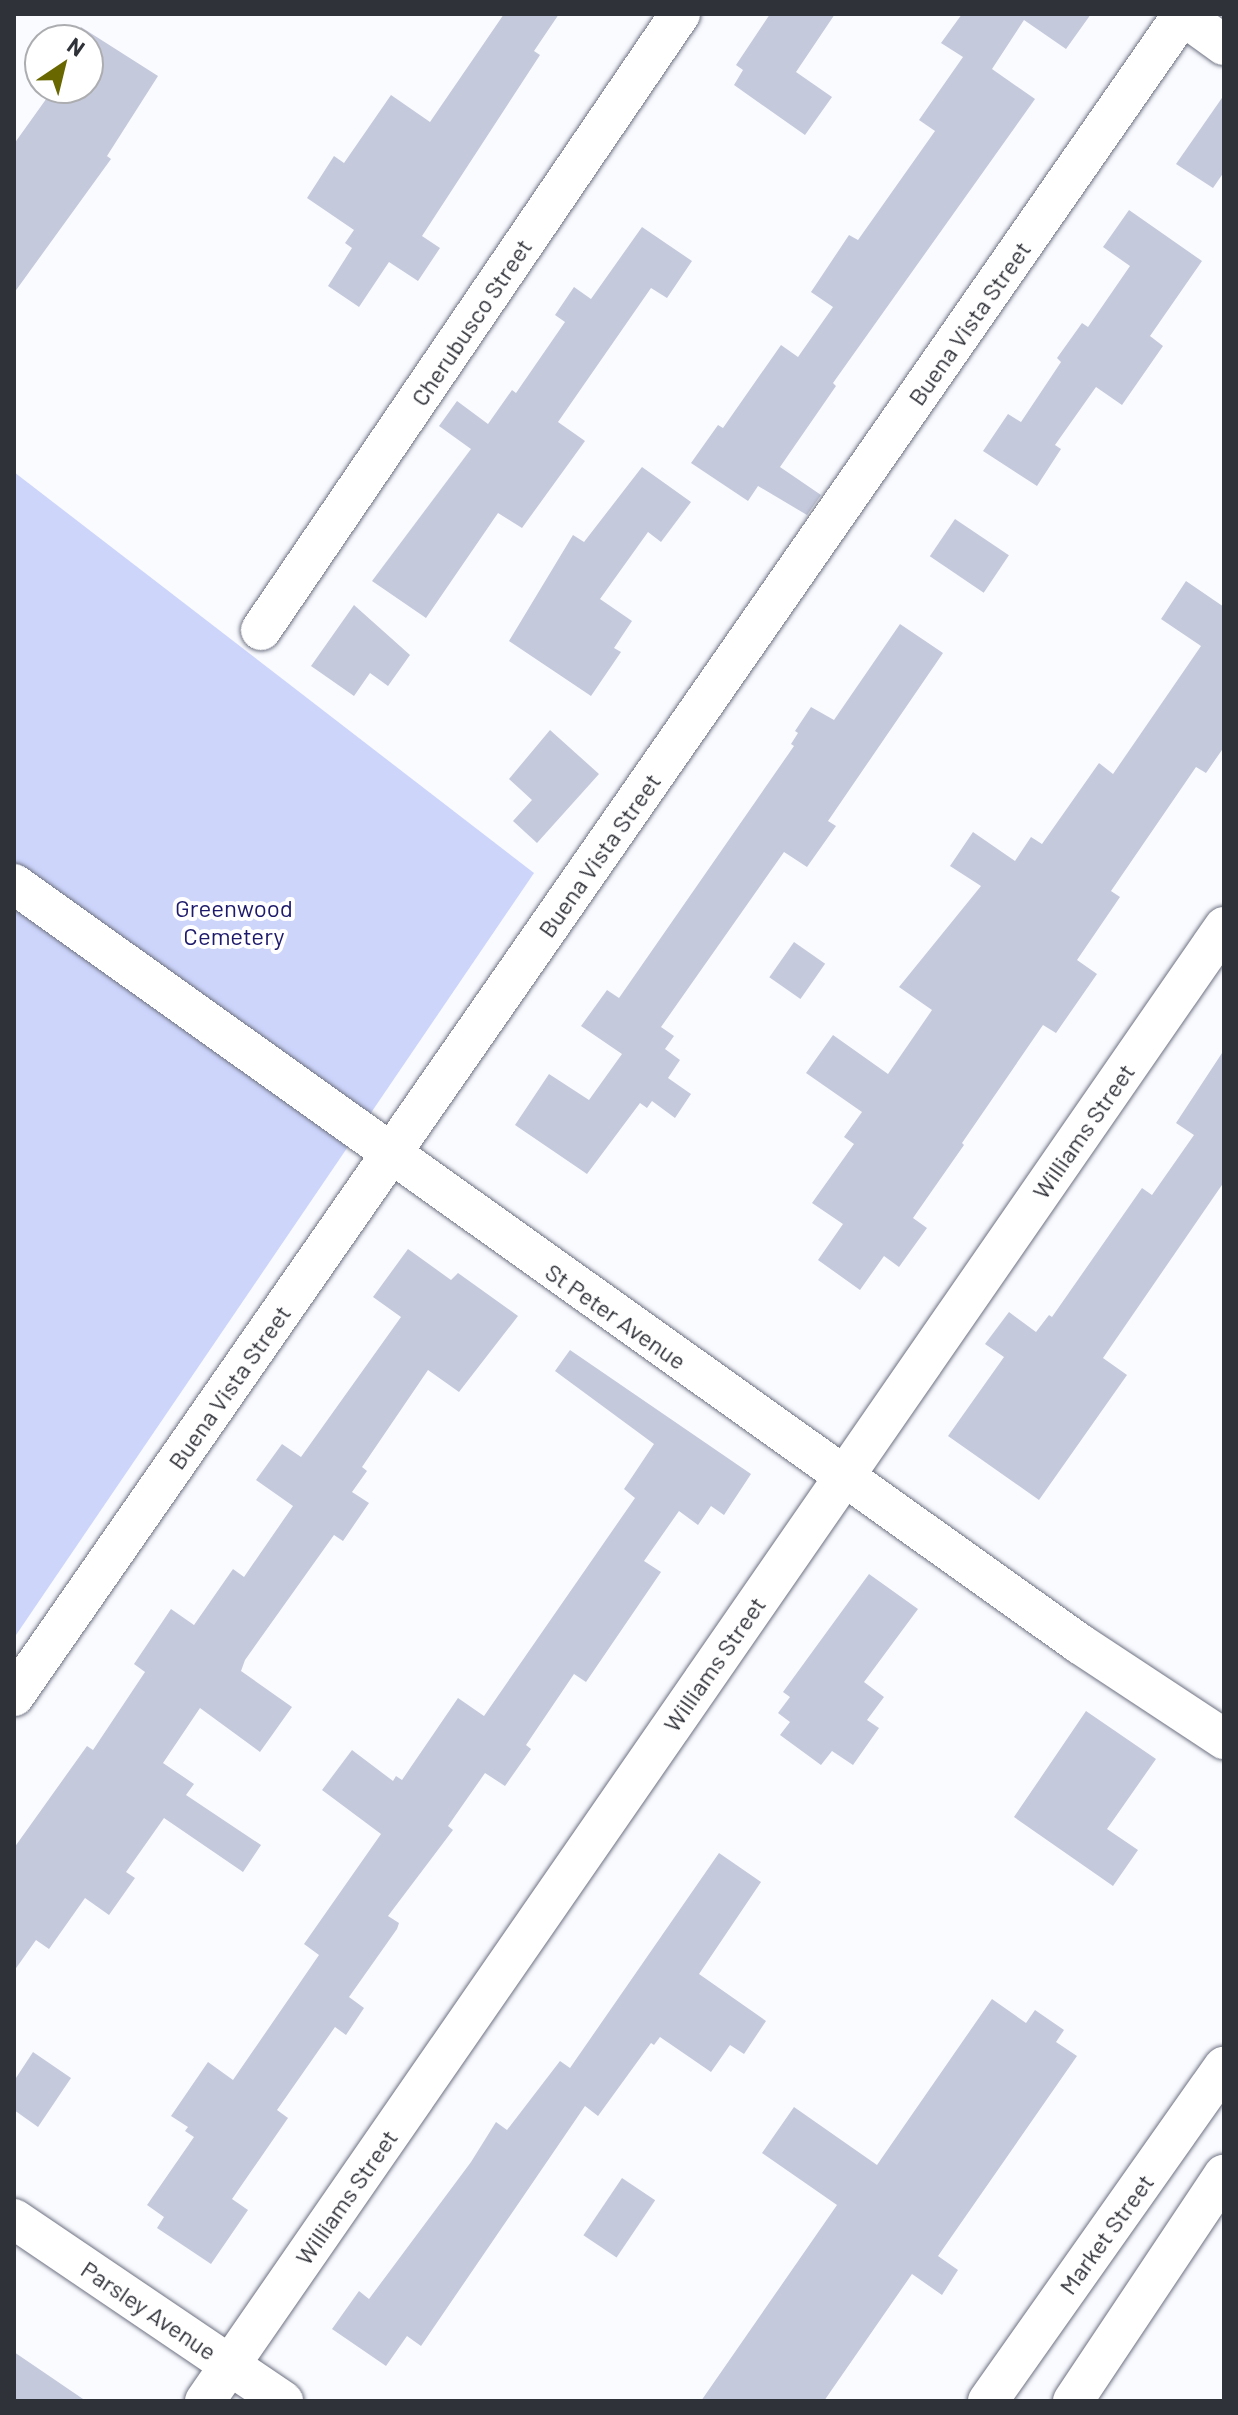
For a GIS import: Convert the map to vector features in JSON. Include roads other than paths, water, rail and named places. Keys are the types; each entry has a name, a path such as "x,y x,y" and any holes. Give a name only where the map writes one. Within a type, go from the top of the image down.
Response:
{"street":[{"name":"Cherubusco Street","path":"261,630 680,14"},
{"path":"1182,14 1224,45"},
{"name":"Buena Vista Street","path":"14,1696 1182,14"},
{"name":"St Peter Avenue","path":"14,884 843,1477 1080,1644 1224,1739"},
{"name":"Williams Street","path":"205,2401 1224,927"},
{"name":"Market Street","path":"988,2401 1224,2067"},
{"path":"1073,2401 1224,2175"},
{"name":"Parsley Avenue","path":"14,2219 283,2401"}],"park label":[{"name":"Greenwood Cemetery","path":"234,922"}]}
